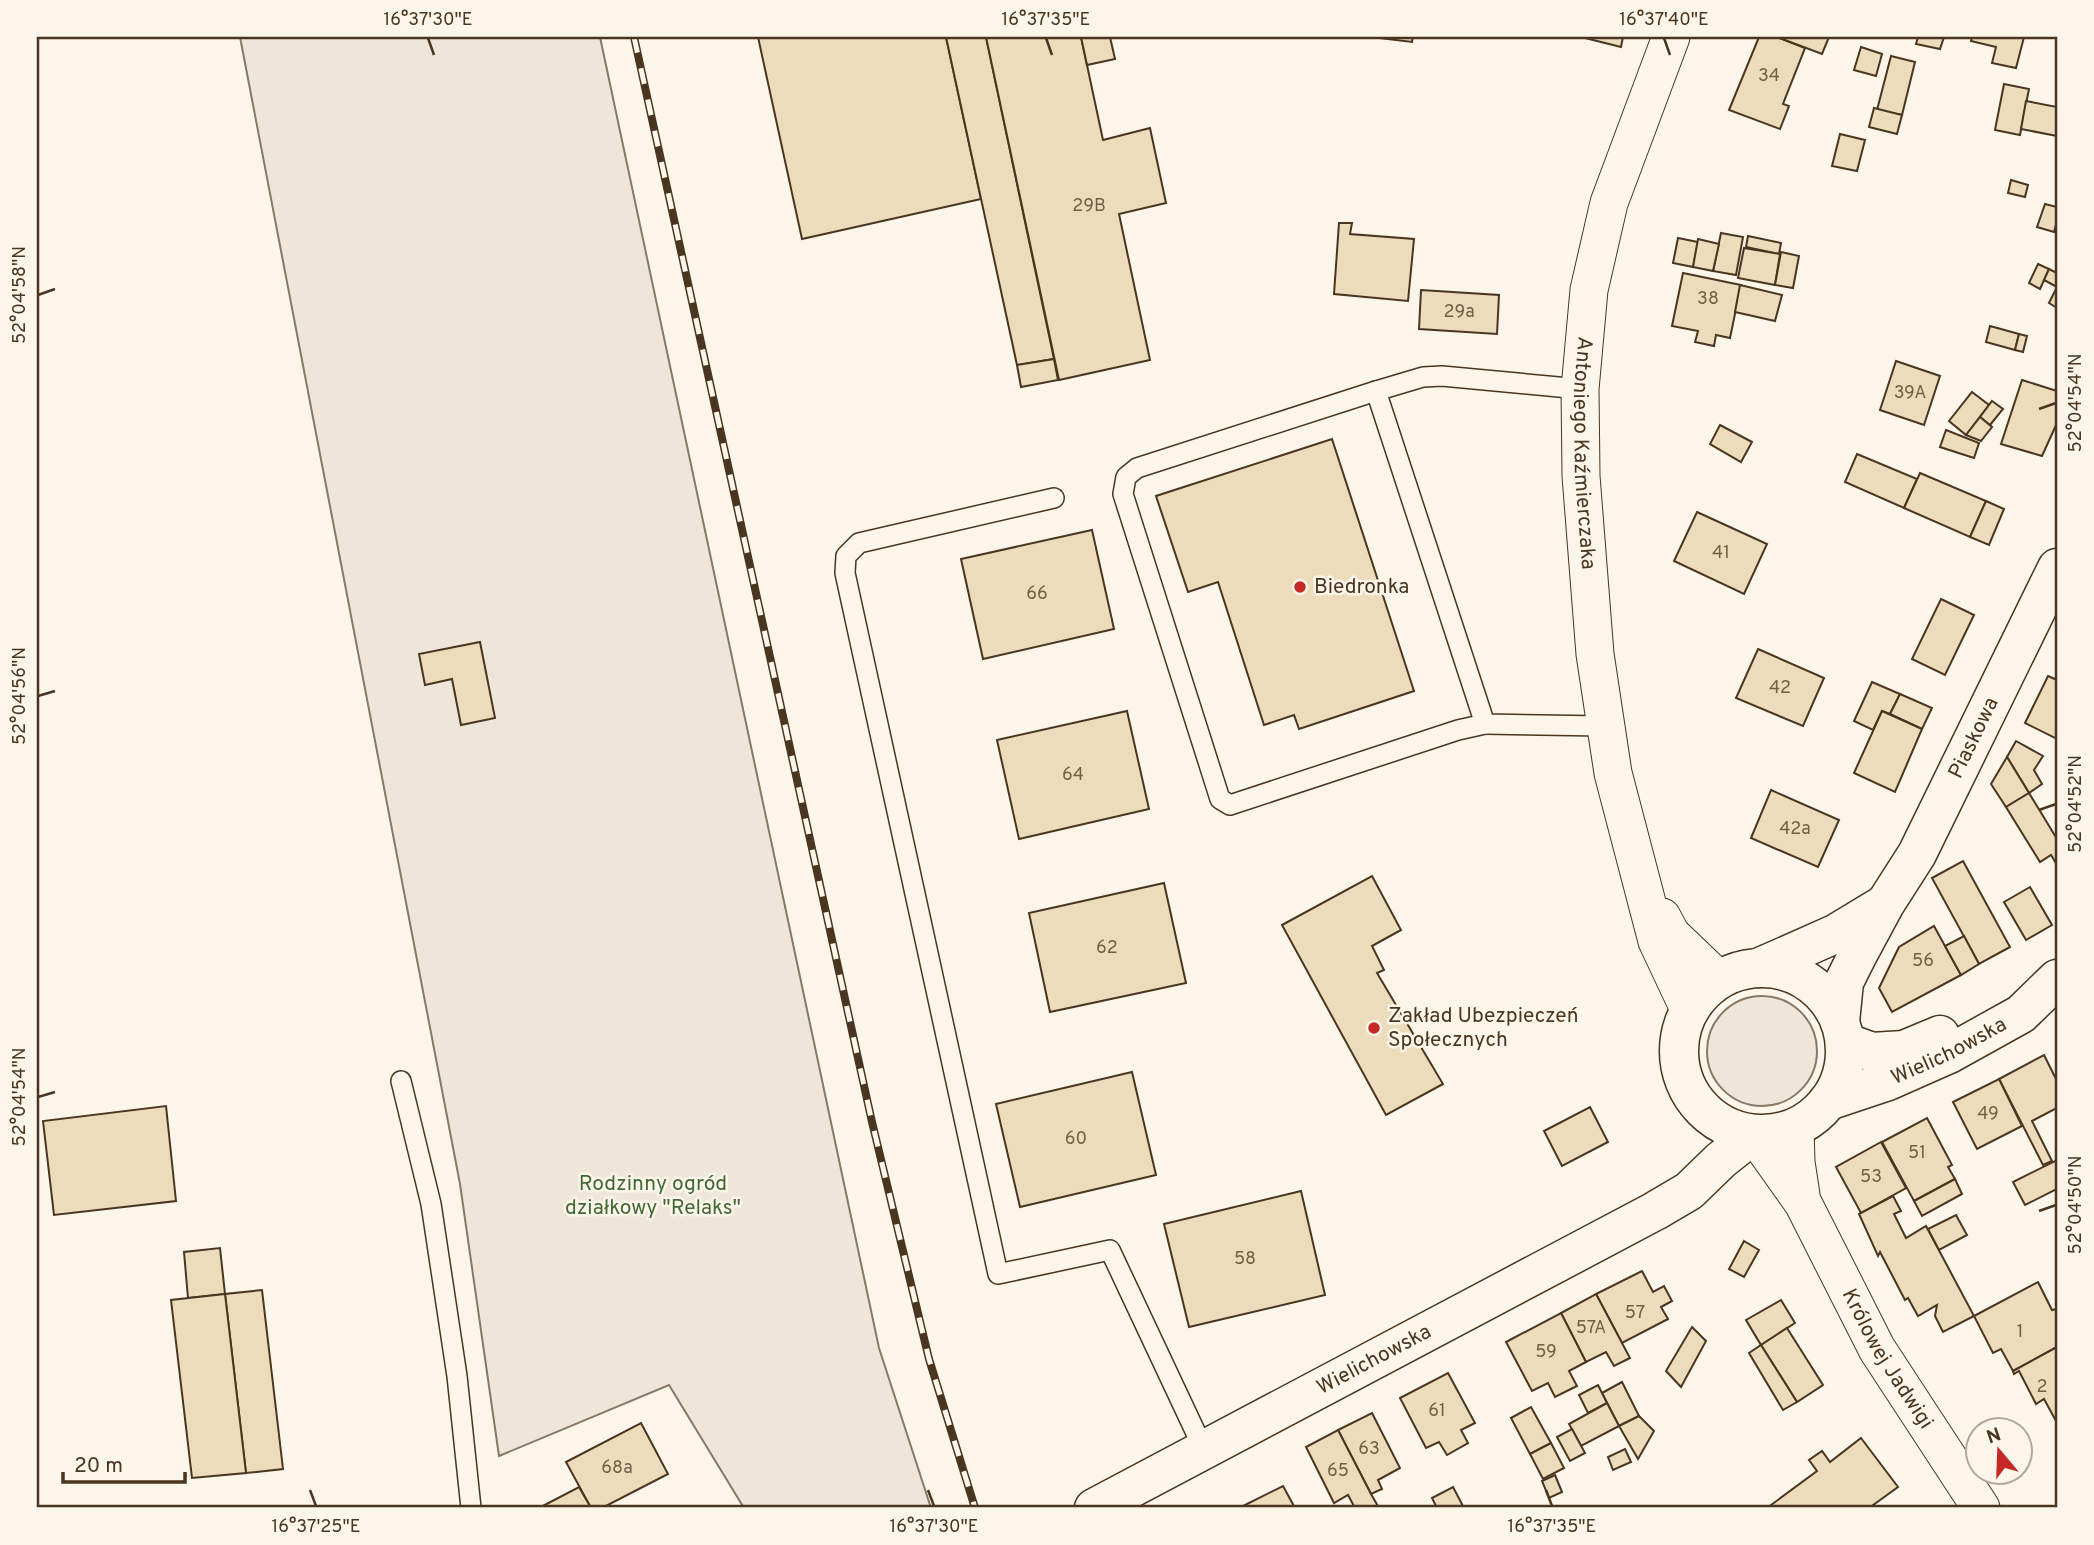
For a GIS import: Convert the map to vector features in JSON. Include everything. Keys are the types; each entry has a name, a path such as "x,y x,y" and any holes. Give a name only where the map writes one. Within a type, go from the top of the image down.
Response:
{"street":[{"name":"Antoniego Kaźmierczaka","path":"1671,37 1609,202 1589,290 1580,389 1581,476 1595,654 1613,773 1657,941 1689,1009"},
{"name":"Piaskowa","path":"1842,1032 1844,982 1885,904 1917,854 2057,568"},
{"name":"Antoniego Kaźmierczaka","path":"1640,879 1671,934 1718,979"},
{"name":"Piaskowa","path":"1758,968 1835,933 1885,904"},
{"path":"1758,968 1779,969 1799,976 1824,996 1842,1032 1844,1063 1839,1083 1828,1101 1814,1116 1795,1127 1775,1133 1754,1134 1734,1130 1715,1121 1699,1107 1687,1090 1680,1070 1678,1049 1681,1028 1689,1009 1702,993 1718,979 1738,971 1758,968"},
{"name":"Wielichowska","path":"1842,1032 1872,1052 1905,1050 1939,1036 2010,996 2057,977"},
{"name":"Wielichowska","path":"1828,1101 1888,1081 1949,1055 2021,1014 2057,977"},
{"name":"Wielichowska","path":"1655,1211 1689,1170 1698,1141 1699,1107"},
{"name":"Królowej Jadwigi","path":"1795,1127 1796,1162 1803,1203"},
{"name":"Wielichowska","path":"1094,1508 1655,1211 1689,1191 1721,1160 1754,1134"},
{"name":"Królowej Jadwigi","path":"1754,1134 1803,1203 1877,1349 1981,1508"}],"lane":[{"path":"1580,389 1442,376 1423,377 1137,468 1126,477 1123,494 1220,799 1230,805 1458,730 1485,724 1604,726"},
{"path":"1376,391 1485,724"},
{"path":"1054,498 859,542 846,556 845,573 998,1274 1110,1250 1204,1450"},
{"path":"401,1082 431,1204 457,1376 471,1508"}],"green space":[{"name":"Rodzinny ogród działkowy \"Relaks\"","path":"240,37 600,37 879,1348 931,1508 744,1508 669,1385 499,1456 460,1184"},
{"path":"1762,996 1783,1000 1801,1012 1813,1030 1817,1051 1813,1072 1801,1090 1783,1102 1762,1106 1741,1102 1723,1090 1711,1072 1707,1051 1711,1030 1723,1012 1741,1000"}],"building":[{"path":"758,37 946,37 981,199 802,239"},
{"path":"946,37 986,37 1054,359 1017,365"},
{"path":"986,37 1081,37 1103,140 1150,128 1166,203 1119,214 1150,360 1059,380"},
{"path":"1081,37 1110,37 1115,59 1087,65"},
{"path":"1371,37 1413,37 1412,42"},
{"path":"1581,37 1623,37 1621,47"},
{"path":"1759,37 1777,37 1805,48 1783,104 1789,106 1780,129 1729,110"},
{"path":"1777,37 1829,37 1822,54"},
{"path":"1918,37 1944,37 1940,49 1916,44"},
{"path":"1972,37 2024,37 2016,68 1992,63 1996,47 1971,41"},
{"path":"1861,47 1882,54 1876,76 1854,70"},
{"path":"1891,56 1915,62 1902,115 1877,110"},
{"path":"2004,84 2029,89 2020,135 1995,130"},
{"path":"2026,101 2057,107 2057,136 2021,129"},
{"path":"1874,108 1902,115 1897,134 1869,127"},
{"path":"1840,134 1865,140 1857,171 1832,166"},
{"path":"2011,180 2028,185 2025,197 2008,193"},
{"path":"2045,204 2057,207 2054,232 2037,227"},
{"path":"1339,223 1352,223 1350,234 1414,239 1408,301 1334,294"},
{"path":"1721,233 1743,237 1736,275 1713,271"},
{"path":"1748,236 1781,243 1779,254 1746,247"},
{"path":"1678,238 1698,242 1693,267 1673,263"},
{"path":"1698,239 1719,244 1713,271 1693,267"},
{"path":"1744,248 1780,254 1775,285 1738,278"},
{"path":"1781,252 1799,256 1793,288 1775,285"},
{"path":"2038,264 2049,269 2040,289 2029,283"},
{"path":"2049,269 2057,273 2057,287 2044,280"},
{"path":"1683,273 1741,285 1730,338 1716,335 1714,346 1695,342 1698,331 1672,326"},
{"path":"1740,285 1782,295 1775,321 1735,312"},
{"path":"2057,287 2057,308 2049,303"},
{"path":"1421,290 1499,295 1497,334 1419,329"},
{"path":"1990,326 2019,334 2015,350 1986,342"},
{"path":"2019,334 2027,336 2023,352 2015,350"},
{"path":"1054,359 1058,380 1021,387 1017,365"},
{"path":"1896,361 1940,376 1924,425 1880,410"},
{"path":"2022,380 2057,391 2057,423 2042,456 2001,444"},
{"path":"1972,392 1989,405 1966,435 1949,421"},
{"path":"1992,401 2003,409 1990,425 1980,417"},
{"path":"1980,417 1992,427 1981,441 1966,435"},
{"path":"1720,425 1752,442 1741,462 1710,444"},
{"path":"1946,430 1979,443 1974,458 1940,447"},
{"name":"Biedronka","path":"1332,439 1414,691 1299,729 1294,715 1264,725 1218,582 1188,592 1156,496"},
{"path":"1857,454 1917,479 1904,508 1845,482"},
{"path":"1920,473 1986,501 1970,537 1904,508"},
{"path":"1986,501 2004,509 1989,545 1970,537"},
{"path":"1697,512 1767,544 1744,594 1674,561"},
{"path":"1092,530 1114,629 983,659 961,559"},
{"path":"1941,599 1974,615 1945,675 1912,659"},
{"path":"480,642 495,718 461,725 452,679 425,685 419,654"},
{"path":"1758,649 1824,678 1803,726 1736,698"},
{"path":"2048,676 2057,680 2057,739 2025,723"},
{"path":"1872,682 1900,694 1890,714 1882,711 1873,730 1854,721"},
{"path":"1900,694 1932,708 1922,729 1890,714"},
{"path":"1127,711 1149,809 1019,839 997,740"},
{"path":"1882,711 1922,729 1895,792 1854,773"},
{"path":"2016,741 2043,756 2034,770 2042,784 2029,793 2007,757"},
{"path":"2007,757 2029,793 2006,807 1991,784"},
{"path":"1771,790 1839,820 1818,867 1751,838"},
{"path":"2029,793 2057,839 2057,865 2051,855 2040,862 2006,807"},
{"path":"1963,861 2010,947 1979,964 1932,878"},
{"name":"Zakład Ubezpieczeń Społecznych","path":"1372,876 1401,930 1372,946 1384,970 1377,973 1443,1084 1386,1115 1282,925"},
{"path":"1164,883 1186,983 1050,1012 1029,913"},
{"path":"2030,887 2052,925 2026,940 2004,902"},
{"path":"1934,926 1961,975 1892,1012 1879,988 1899,947"},
{"path":"1964,936 1979,964 1961,975 1945,946"},
{"path":"2044,1055 2057,1081 2057,1108 2032,1121 2052,1161 2043,1165 1999,1079"},
{"path":"1132,1072 1156,1175 1020,1207 996,1104"},
{"path":"1999,1079 2022,1126 1977,1149 1953,1102"},
{"path":"166,1106 176,1201 54,1215 43,1121"},
{"path":"1590,1107 1608,1142 1562,1166 1544,1131"},
{"path":"1927,1118 1952,1165 1948,1167 1955,1179 1914,1201 1882,1142"},
{"path":"1881,1142 1906,1188 1861,1213 1836,1167"},
{"path":"2057,1160 2057,1189 2025,1205 2013,1182"},
{"path":"1955,1179 1962,1194 1922,1216 1914,1201"},
{"path":"1301,1191 1325,1295 1189,1327 1164,1224"},
{"path":"1893,1196 1901,1211 1894,1214 1906,1238 1926,1226 1974,1316 1943,1332 1935,1316 1937,1305 1918,1316 1908,1298 1905,1300 1880,1252 1878,1256 1859,1214"},
{"path":"1956,1215 1967,1235 1939,1250 1928,1229"},
{"path":"1744,1241 1759,1250 1744,1277 1729,1269"},
{"path":"220,1248 225,1294 188,1298 184,1252"},
{"path":"1642,1271 1653,1292 1664,1286 1672,1301 1661,1307 1668,1319 1622,1343 1596,1294"},
{"path":"2038,1282 2052,1310 2057,1309 2057,1347 2013,1371 2001,1349 1993,1353 1974,1316"},
{"path":"262,1290 283,1469 246,1473 225,1294"},
{"path":"225,1294 246,1473 192,1478 171,1300"},
{"path":"1596,1294 1630,1358 1614,1366 1606,1352 1586,1362 1561,1313"},
{"path":"1781,1300 1795,1323 1761,1345 1746,1320"},
{"path":"1561,1313 1586,1362 1569,1371 1577,1386 1555,1397 1548,1383 1532,1391 1506,1342"},
{"path":"1692,1327 1706,1341 1681,1387 1666,1371"},
{"path":"1787,1328 1823,1385 1797,1402 1761,1345"},
{"path":"1761,1345 1797,1402 1783,1410 1749,1353"},
{"path":"2057,1347 2056,1421 2044,1399 2036,1404 2019,1371 2014,1374 2013,1371"},
{"path":"1448,1373 1475,1423 1461,1430 1468,1443 1447,1455 1439,1442 1426,1448 1400,1398"},
{"path":"1622,1382 1639,1416 1619,1426 1602,1393"},
{"path":"1598,1385 1607,1403 1588,1413 1579,1395"},
{"path":"1607,1403 1619,1426 1581,1446 1569,1424"},
{"path":"1531,1407 1551,1443 1530,1454 1511,1418"},
{"path":"1372,1413 1400,1468 1378,1480 1382,1489 1371,1494 1338,1430"},
{"path":"1639,1416 1654,1431 1638,1459 1619,1426"},
{"path":"641,1423 668,1474 602,1508 591,1508 566,1462"},
{"path":"1572,1429 1585,1453 1570,1461 1557,1437"},
{"path":"1338,1430 1379,1508 1355,1508 1348,1495 1334,1503 1306,1447"},
{"path":"1861,1438 1898,1487 1869,1508 1767,1508 1817,1471 1809,1460 1822,1451 1830,1462"},
{"path":"1551,1443 1564,1468 1543,1479 1530,1454"},
{"path":"1625,1449 1631,1462 1613,1470 1608,1457"},
{"path":"1555,1475 1562,1492 1549,1498 1542,1481"},
{"path":"1283,1486 1295,1508 1239,1508"},
{"path":"579,1487 591,1508 539,1508"},
{"path":"1453,1487 1464,1508 1437,1508 1432,1498"}],"railway":[{"path":"634,37 872,1122 929,1359 975,1508"}],"place":[{"name":"Biedronka","path":"1300,587"},
{"name":"Zakład Ubezpieczeń Społecznych","path":"1374,1028"}]}
